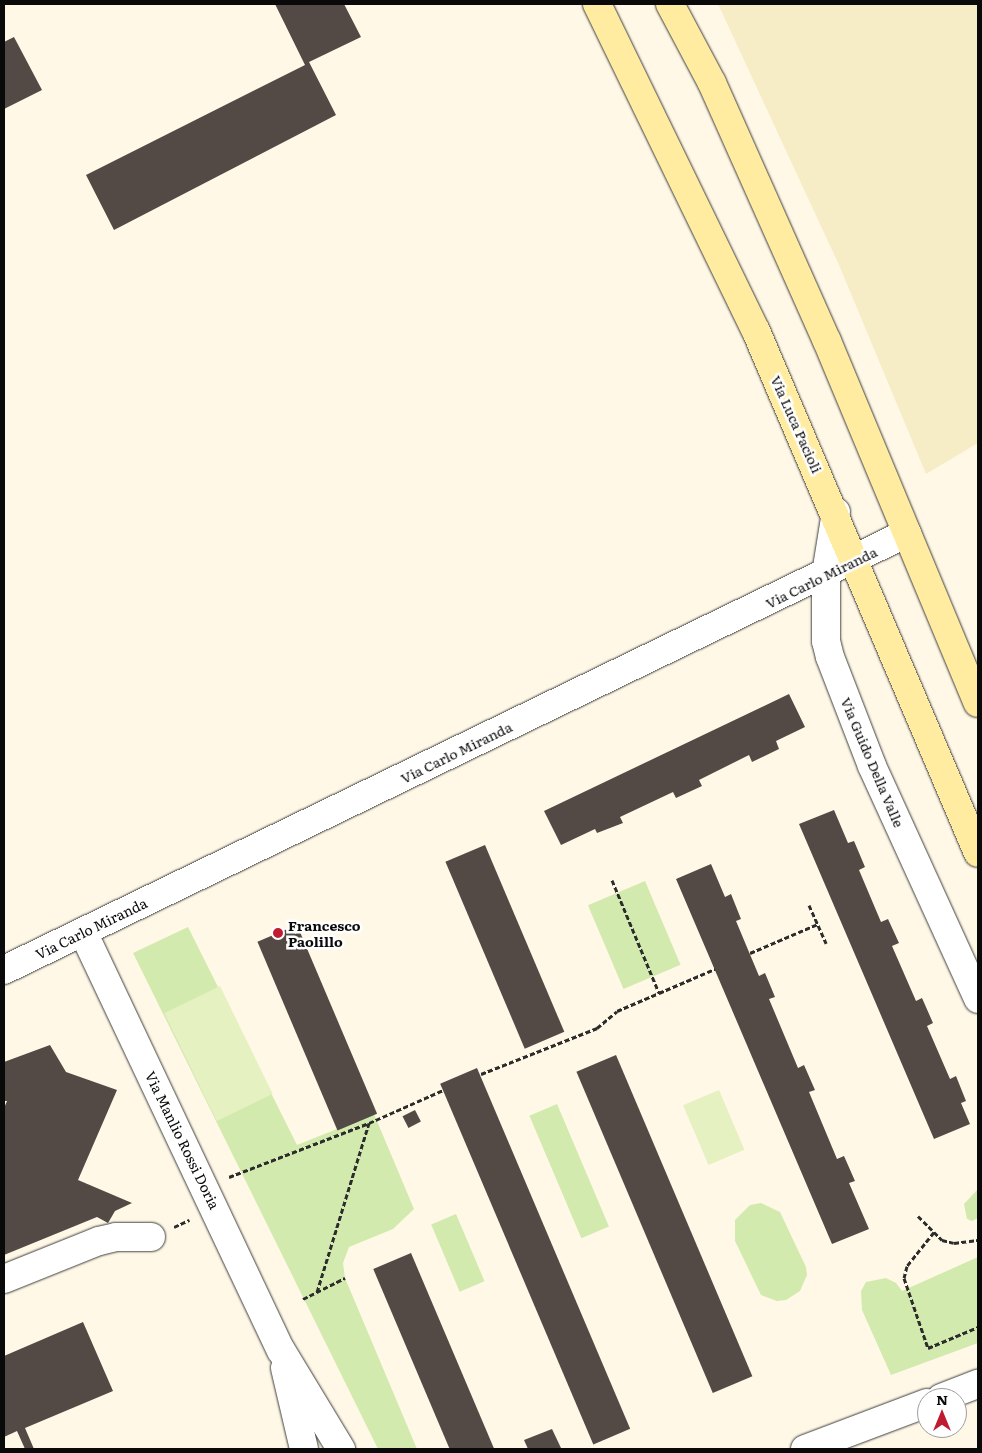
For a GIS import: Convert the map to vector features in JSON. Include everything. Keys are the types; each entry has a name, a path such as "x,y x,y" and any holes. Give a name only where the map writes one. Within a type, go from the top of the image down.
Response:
{"main road":[{"name":"Via Luca Pacioli","path":"597,4 756,331 836,512 978,853"},
{"path":"670,4 720,101 827,341 977,700"}],"street":[{"name":"Via Guido Della Valle","path":"836,512 826,574 826,641 830,658 872,766 978,999"},
{"name":"Via Carlo Miranda","path":"4,970 856,560 907,533"},
{"name":"Via Manlio Rossi Doria","path":"83,932 211,1198 281,1350 342,1449"},
{"path":"4,1279 99,1241 116,1237 151,1237"},
{"name":"Via Manlio Rossi Doria","path":"281,1350 304,1449"},
{"path":"805,1449 917,1408"}],"path":[{"path":"612,880 659,993"},
{"path":"809,905 826,943"},
{"path":"750,953 818,924"},
{"path":"480,1074 597,1028 617,1011 715,969"},
{"path":"151,1237 211,1198 443,1090"},
{"path":"317,1292 369,1123"},
{"path":"918,1216 942,1240 954,1243 978,1240"},
{"path":"934,1232 907,1266 904,1278 928,1348 978,1327"},
{"path":"303,1299 345,1278"}],"shaded area":[{"path":"718,4 978,4 978,443 926,474 839,265"}],"green space":[{"path":"645,881 681,965 623,989 588,905"},
{"path":"188,927 297,1145 374,1114 414,1209 393,1229 349,1247 343,1263 345,1278 417,1449 378,1449 133,953"},
{"path":"220,986 273,1094 217,1121 164,1013"},
{"path":"719,1090 744,1150 708,1165 683,1105"},
{"path":"557,1104 609,1226 581,1238 529,1116"},
{"path":"978,1189 978,1218 972,1221 967,1219 964,1204"},
{"path":"761,1203 780,1212 806,1267 807,1275 800,1291 786,1300 777,1301 761,1295 735,1241 735,1220 750,1205"},
{"path":"456,1214 485,1281 460,1292 431,1225"},
{"path":"978,1257 978,1343 891,1375 862,1310 861,1291 866,1282 886,1278 896,1283 902,1291"}],"building":[{"path":"275,4 344,4 361,37 309,62 336,115 114,230 86,175 305,65"},
{"path":"14,37 42,90 4,109 4,42"},
{"path":"789,694 805,727 776,741 779,749 752,762 749,755 699,780 702,786 676,798 673,792 620,817 623,823 597,833 595,829 561,845 544,811"},
{"path":"834,810 848,843 854,841 865,867 859,870 881,922 888,919 899,943 892,946 916,1001 922,998 933,1023 927,1026 950,1079 956,1076 966,1101 961,1103 970,1124 934,1139 799,824"},
{"path":"485,845 564,1032 525,1049 445,862"},
{"path":"711,864 725,897 731,894 741,919 736,921 759,976 765,973 775,997 769,999 798,1068 804,1065 815,1090 809,1092 837,1159 844,1156 855,1181 849,1183 869,1229 832,1244 676,879"},
{"path":"297,925 377,1114 338,1131 257,942"},
{"path":"50,1045 66,1072 117,1090 78,1180 132,1203 115,1211 108,1223 97,1217 4,1255 4,1108 7,1101 4,1101 4,1062"},
{"path":"616,1055 752,1376 713,1393 576,1072"},
{"path":"477,1068 630,1429 593,1444 440,1084"},
{"path":"415,1110 421,1122 408,1128 403,1116"},
{"path":"411,1253 494,1449 450,1449 373,1269"},
{"path":"83,1322 113,1391 25,1428 34,1449 25,1449 17,1431 4,1437 4,1356"},
{"path":"552,1429 561,1448 528,1449 524,1440"}],"place":[{"name":"Francesco Paolillo","path":"278,933"}]}
